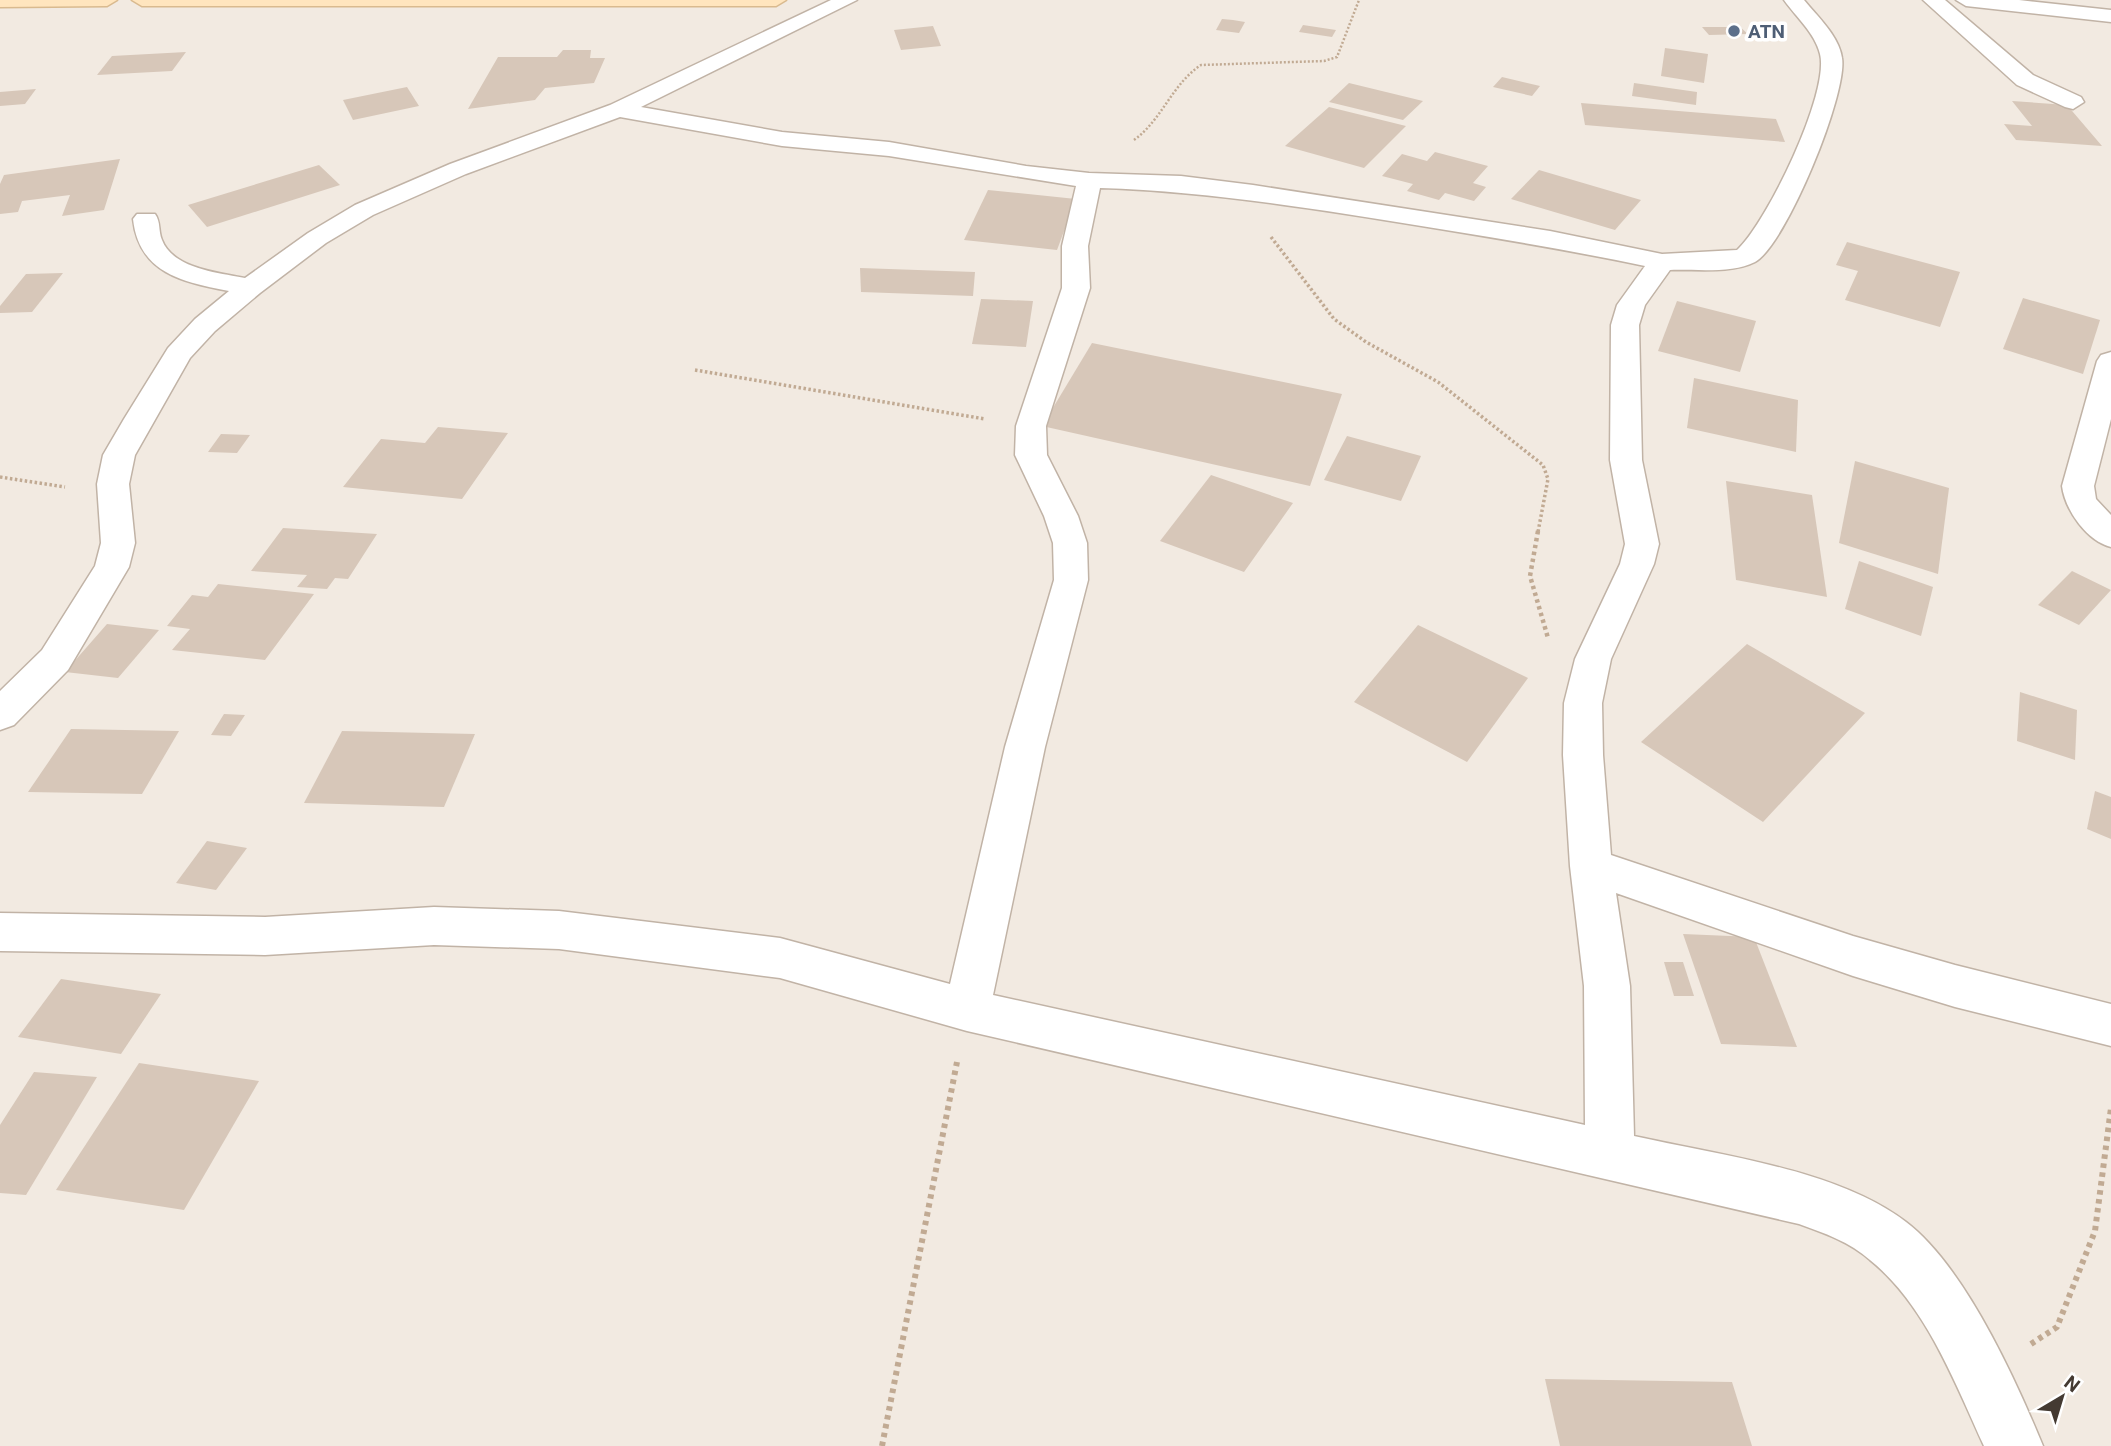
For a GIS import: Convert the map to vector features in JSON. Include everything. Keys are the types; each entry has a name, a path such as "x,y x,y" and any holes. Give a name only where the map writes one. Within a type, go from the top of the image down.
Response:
{"main road":[{"path":"0,1 107,0"},
{"path":"142,0 776,0"}],"street":[{"path":"0,715 55,660 102,587 118,543 114,495 119,456 178,354 205,325 250,287 317,238 374,205 458,169 618,110 847,0"},
{"path":"618,110 782,139 890,149 971,165 1089,180 1130,179 1238,190 1550,239 1662,262 1713,262 1746,256 1764,234 1814,133 1832,86 1829,47 1794,0"},
{"path":"1933,0 2025,80 2073,102"},
{"path":"1966,0 2111,16"},
{"path":"967,1010 1025,747 1071,580 1070,544 1061,516 1031,455 1031,426 1076,288 1075,246 1089,180"},
{"path":"146,219 149,240 164,261 199,276 250,287"},
{"path":"1610,1157 1607,986 1591,866 1583,755 1583,703 1593,659 1637,564 1642,544 1626,460 1625,325 1631,305 1662,262"},
{"path":"2111,361 2078,486 2080,502 2111,536"},
{"path":"1591,866 1879,963 1955,986 2111,1025"},
{"path":"0,932 265,936 435,926 559,930 780,958 967,1010 1799,1198 1853,1219 1889,1241 1919,1270 1981,1377 2014,1446"}],"path":[{"path":"1089,180 1143,133 1186,75 1201,65 1324,61 1337,57 1359,0"},
{"path":"1238,190 1334,318 1366,342 1438,382 1543,465 1548,479 1530,576 1545,633 1583,703"},
{"path":"695,370 1031,426"},
{"path":"0,477 114,495"},
{"path":"882,1446 967,1010"},
{"path":"1981,1377 2057,1327 2071,1298 2095,1231 2111,1108"}],"building":[{"path":"1222,19 1245,22 1239,33 1216,30"},
{"path":"1303,25 1336,30 1332,37 1299,32"},
{"path":"933,26 941,46 901,50 894,30"},
{"path":"1702,27 1740,27 1748,34 1709,35"},
{"path":"1665,48 1708,54 1704,83 1661,76"},
{"path":"563,50 591,50 590,58 605,58 594,83 545,88 535,100 468,109 498,57 557,57"},
{"path":"186,52 172,71 97,75 112,56"},
{"path":"1502,77 1540,86 1532,96 1493,87"},
{"path":"1349,83 1423,101 1403,120 1329,102"},
{"path":"1634,83 1697,92 1696,105 1632,96"},
{"path":"407,87 419,106 353,120 343,100"},
{"path":"36,89 25,104 0,106 0,92"},
{"path":"2012,101 2067,105 2102,146 2016,140 2004,124 2032,126"},
{"path":"1581,103 1776,119 1785,142 1585,125"},
{"path":"1329,107 1406,126 1364,168 1285,146"},
{"path":"1435,152 1488,166 1473,183 1486,187 1474,201 1445,193 1439,200 1407,191 1413,184 1382,176 1402,154 1427,161"},
{"path":"120,159 104,210 62,216 70,195 22,201 18,212 0,214 0,184 4,175"},
{"path":"319,165 340,185 207,227 188,205"},
{"path":"1539,170 1641,200 1615,230 1511,199"},
{"path":"988,190 1076,199 1057,250 964,240"},
{"path":"1847,242 1960,272 1940,327 1845,300 1858,271 1836,265"},
{"path":"860,268 975,272 973,296 861,292"},
{"path":"63,273 32,312 0,313 0,306 26,274"},
{"path":"2023,298 2100,320 2083,374 2003,349"},
{"path":"981,299 1033,301 1026,347 972,344"},
{"path":"1677,301 1756,321 1740,372 1658,351"},
{"path":"1092,343 1342,394 1310,486 1042,426"},
{"path":"1694,378 1798,400 1796,452 1687,428"},
{"path":"438,427 508,433 462,499 343,487 381,439 425,443"},
{"path":"221,434 250,435 237,453 208,452"},
{"path":"1347,436 1421,456 1401,501 1324,480"},
{"path":"1855,461 1949,488 1938,574 1839,543"},
{"path":"1211,475 1293,503 1244,572 1160,541"},
{"path":"1726,481 1812,495 1827,597 1736,580"},
{"path":"283,528 377,534 348,579 335,578 327,589 297,587 307,575 251,571"},
{"path":"1859,561 1933,587 1921,636 1845,609"},
{"path":"2072,571 2111,590 2079,625 2038,605"},
{"path":"218,584 314,594 265,660 172,650 190,629 167,626 192,595 208,597"},
{"path":"107,624 159,630 118,678 65,672"},
{"path":"1418,625 1528,678 1467,762 1354,702"},
{"path":"1747,644 1865,713 1763,822 1641,742"},
{"path":"2020,692 2077,710 2075,760 2017,741"},
{"path":"224,714 245,715 231,736 211,735"},
{"path":"71,729 179,731 142,794 28,792"},
{"path":"342,731 475,734 444,807 304,803"},
{"path":"2095,791 2111,797 2111,839 2087,829"},
{"path":"207,841 247,848 216,890 176,883"},
{"path":"1683,934 1754,937 1797,1047 1721,1044"},
{"path":"1664,962 1683,962 1694,996 1674,996"},
{"path":"61,979 161,994 121,1054 18,1037"},
{"path":"139,1063 259,1081 184,1210 56,1190"},
{"path":"34,1072 97,1077 26,1195 0,1193 0,1125"},
{"path":"1545,1379 1732,1382 1752,1446 1560,1446"}],"place":[{"name":"ATN","path":"1734,31"}]}
